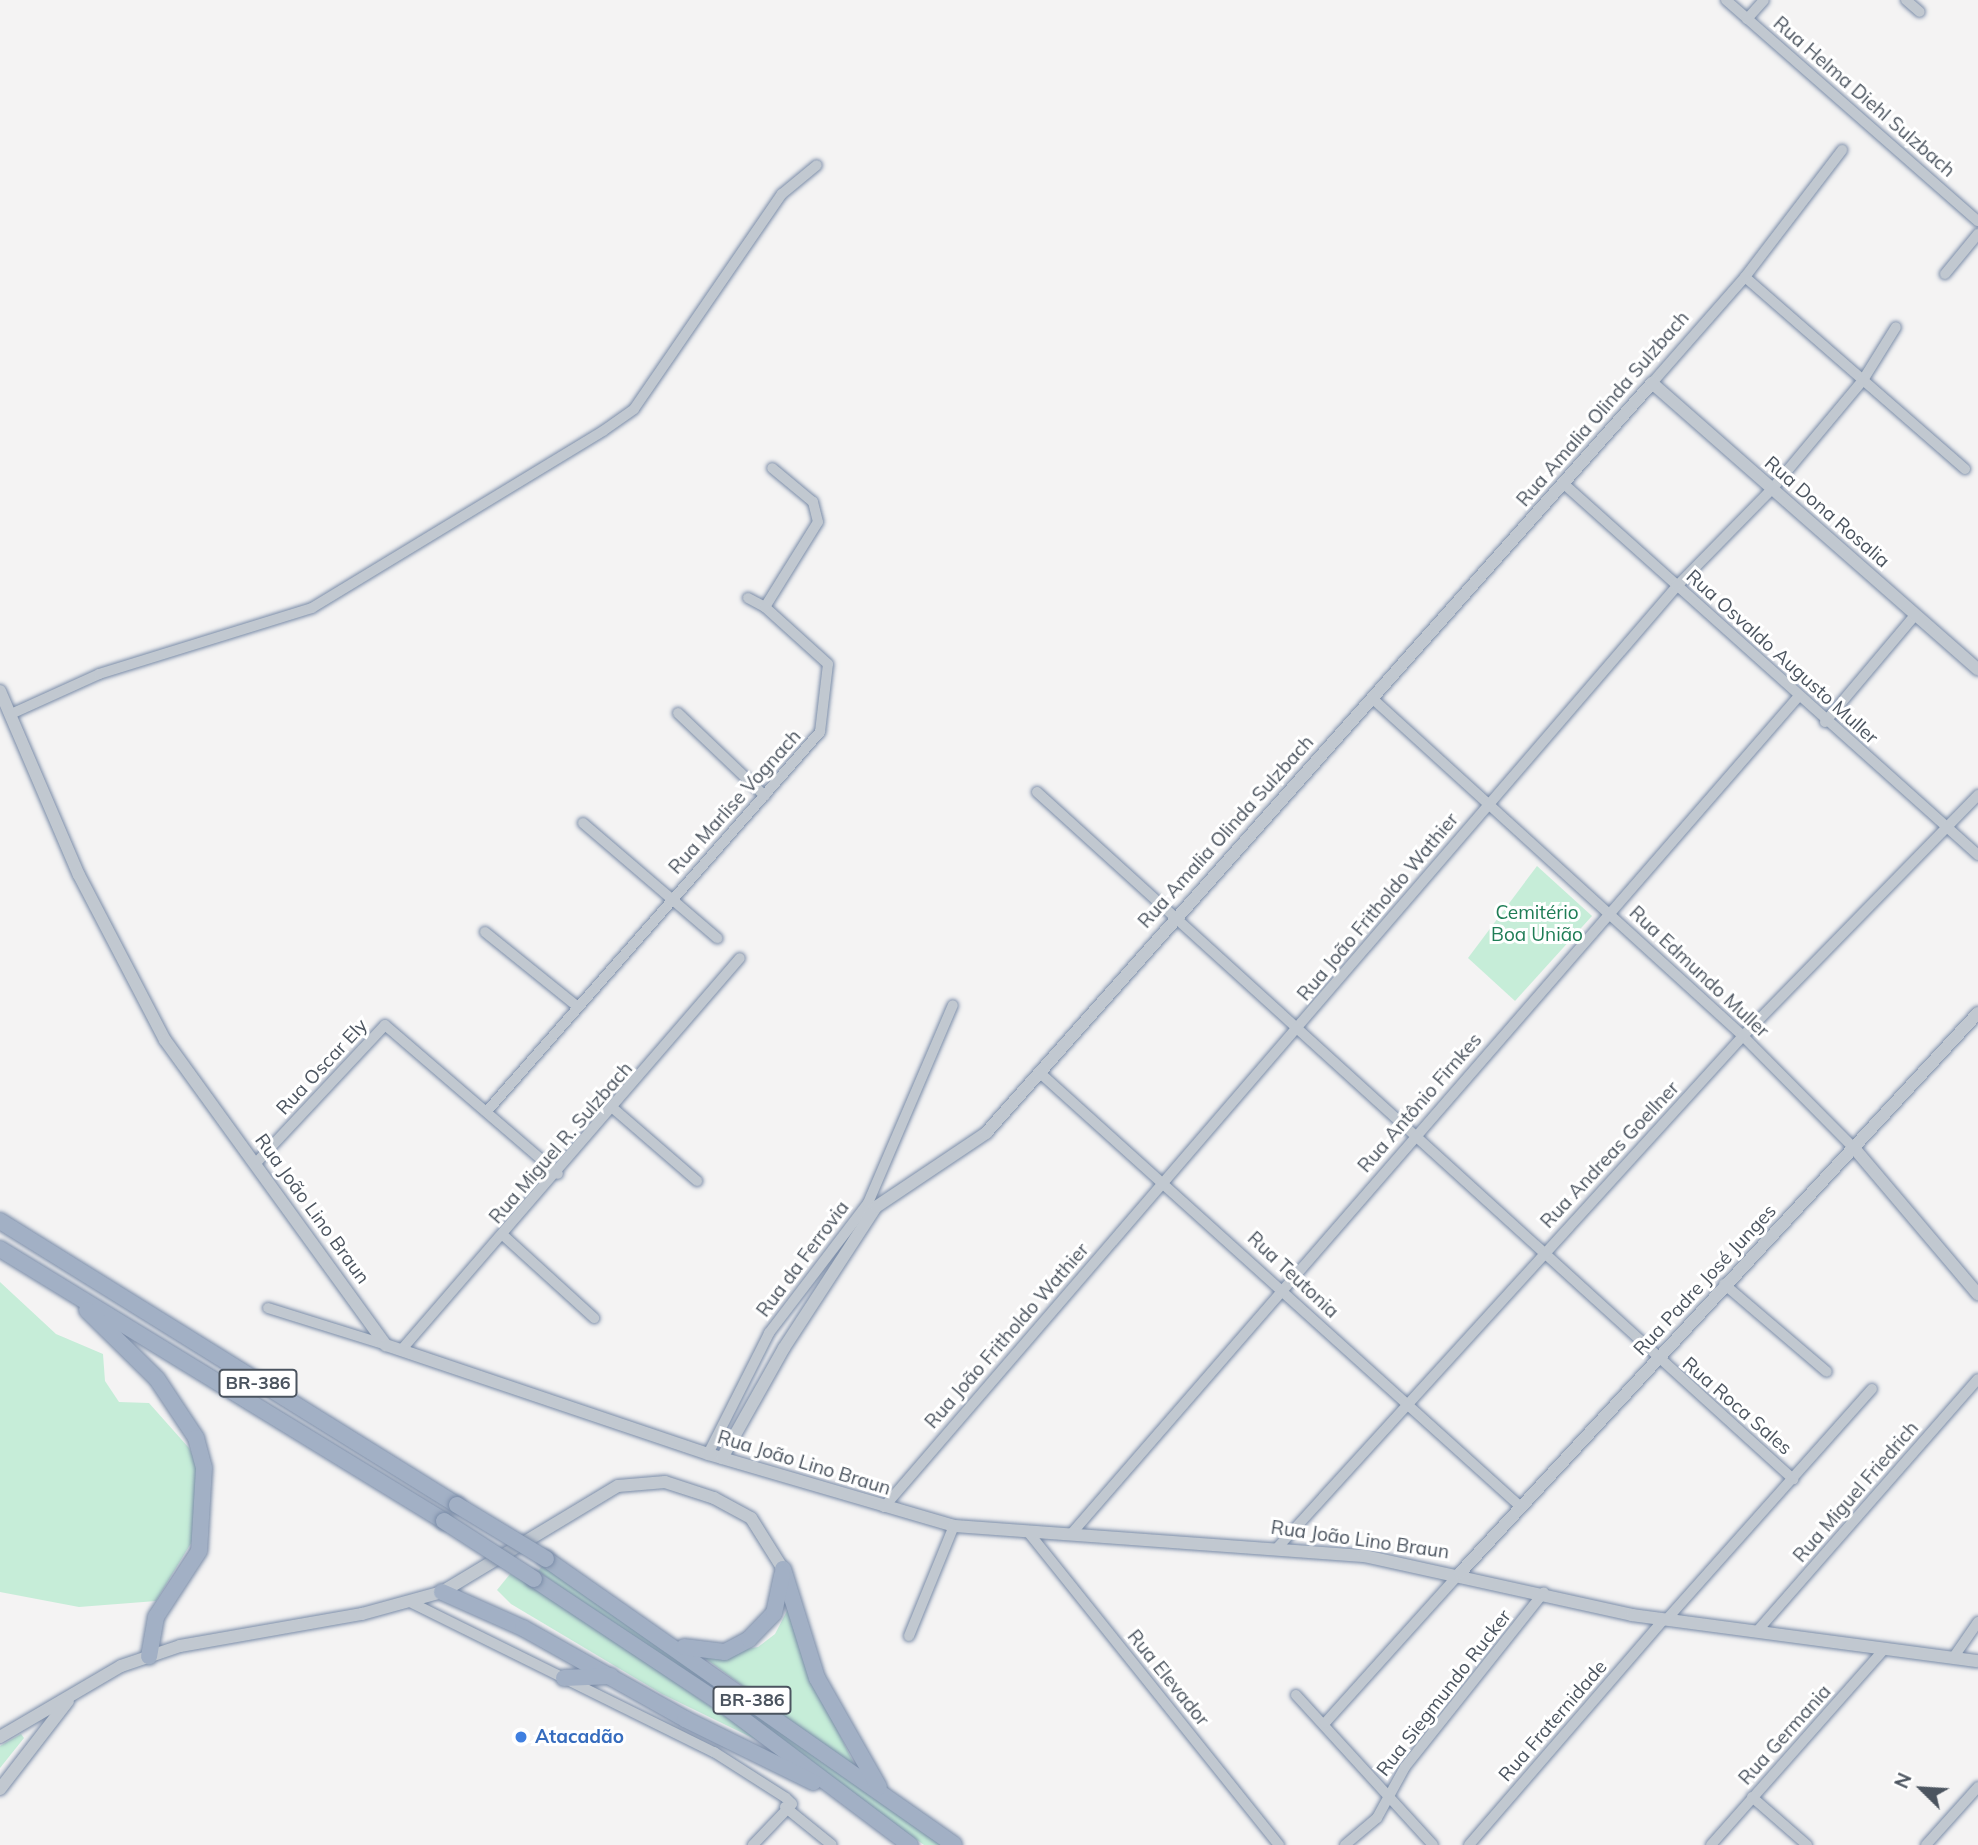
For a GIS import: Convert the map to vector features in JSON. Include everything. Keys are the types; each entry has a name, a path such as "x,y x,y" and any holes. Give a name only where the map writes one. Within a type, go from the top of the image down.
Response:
{"highway":[{"name":"BR-386","path":"0,1221 546,1559 676,1644 954,1845"},
{"name":"BR-386","path":"0,1249 534,1579 727,1708 910,1845"},
{"path":"68,1291 157,1380 196,1437 204,1468 199,1552 156,1616 149,1656"},
{"path":"676,1644 725,1653 749,1639 774,1613 783,1569"},
{"path":"783,1569 817,1678 884,1795"},
{"path":"442,1592 612,1676 847,1799"},
{"path":"564,1678 612,1676"}],"street":[{"name":"Rua Helma Diehl Sulzbach","path":"1726,0 1978,221"},
{"path":"1747,19 1764,0"},
{"path":"1906,0 1920,12"},
{"name":"Rua Amalia Olinda Sulzbach","path":"722,1458 784,1348 872,1205 986,1133 1745,277 1774,234 1842,150"},
{"path":"11,715 99,674 312,608 603,431 634,409 782,194 817,165"},
{"path":"1945,274 1978,234"},
{"path":"1745,277 1965,469"},
{"name":"Rua João Fritholdo Wathier","path":"884,1507 1677,586 1772,489 1863,380 1896,327"},
{"name":"Rua Dona Rosalia","path":"1652,383 1978,670"},
{"path":"748,598 765,607 818,522 813,502 772,468"},
{"name":"Rua Osvaldo Augusto Muller","path":"1564,484 1797,698 1947,825 1978,855"},
{"name":"Rua Marlise Vognach","path":"488,1110 820,732 828,664 765,607"},
{"path":"1825,722 1915,615"},
{"name":"Rua João Lino Braun","path":"0,691 79,875 165,1040 386,1345 403,1348 708,1454 954,1526 1029,1533 1072,1533 1278,1547 1460,1573 1665,1619 1759,1629 1978,1661"},
{"name":"Rua Antônio Firnkes","path":"1072,1533 1416,1133 1797,698"},
{"name":"Rua Edmundo Muller","path":"1373,699 1743,1036 1854,1148 1977,1289"},
{"path":"678,713 765,796"},
{"name":"Rua Roca Sales","path":"1037,792 1177,915 1545,1251 1657,1359 1793,1479"},
{"name":"Rua Andreas Goellner","path":"1278,1547 1743,1036 1978,795"},
{"path":"583,823 717,938"},
{"path":"485,932 578,1007"},
{"name":"Rua Miguel R. Sulzbach","path":"403,1348 614,1110 740,958"},
{"name":"Rua da Ferrovia","path":"708,1454 769,1333 872,1205 953,1005"},
{"name":"Rua Padre José Junges","path":"1460,1573 1724,1284 1978,1013"},
{"name":"Rua Oscar Ely","path":"255,1164 386,1025 488,1110"},
{"name":"Rua Teutonia","path":"1039,1072 1163,1180 1521,1507"},
{"path":"488,1110 558,1174"},
{"path":"614,1110 697,1181"},
{"path":"504,1236 594,1318"},
{"path":"1724,1284 1827,1372"},
{"path":"268,1308 386,1345"},
{"name":"Rua Miguel Friedrich","path":"1759,1629 1978,1379"},
{"name":"Rua Fraternidade","path":"1469,1845 1665,1619 1872,1389"},
{"path":"0,1737 130,1662 410,1602 442,1592 585,1501 639,1483 692,1489 751,1518 783,1569"},
{"path":"909,1636 954,1526"},
{"name":"Rua Elevador","path":"1029,1533 1279,1845"},
{"path":"1325,1723 1460,1573"},
{"name":"Rua Siegmundo Rucker","path":"1345,1845 1377,1818 1387,1797 1544,1592"},
{"path":"410,1602 715,1752 792,1804 785,1807 753,1845"},
{"path":"1952,1658 1978,1622"},
{"name":"Rua Germania","path":"1711,1845 1885,1648"},
{"path":"0,1789 72,1695"},
{"path":"1296,1695 1325,1723 1387,1797 1433,1845"},
{"path":"1926,1845 1978,1787"},
{"path":"1752,1797 1807,1845"},
{"path":"785,1807 832,1845"}],"green space":[{"name":"Cemitério Boa União","path":"1537,866 1592,916 1515,1001 1468,958"},
{"path":"0,1282 56,1334 103,1354 105,1381 119,1402 149,1403 189,1448 200,1469 193,1540 156,1601 79,1607 0,1592"},
{"path":"543,1565 946,1845 924,1845 538,1571"},
{"path":"510,1574 544,1592 765,1744 662,1694 511,1604 497,1590"},
{"path":"790,1605 809,1672 857,1770 702,1656 758,1647 775,1634"},
{"path":"21,1734 24,1738 0,1768 0,1746"}],"place":[{"name":"Atacadão","path":"521,1737"}]}
